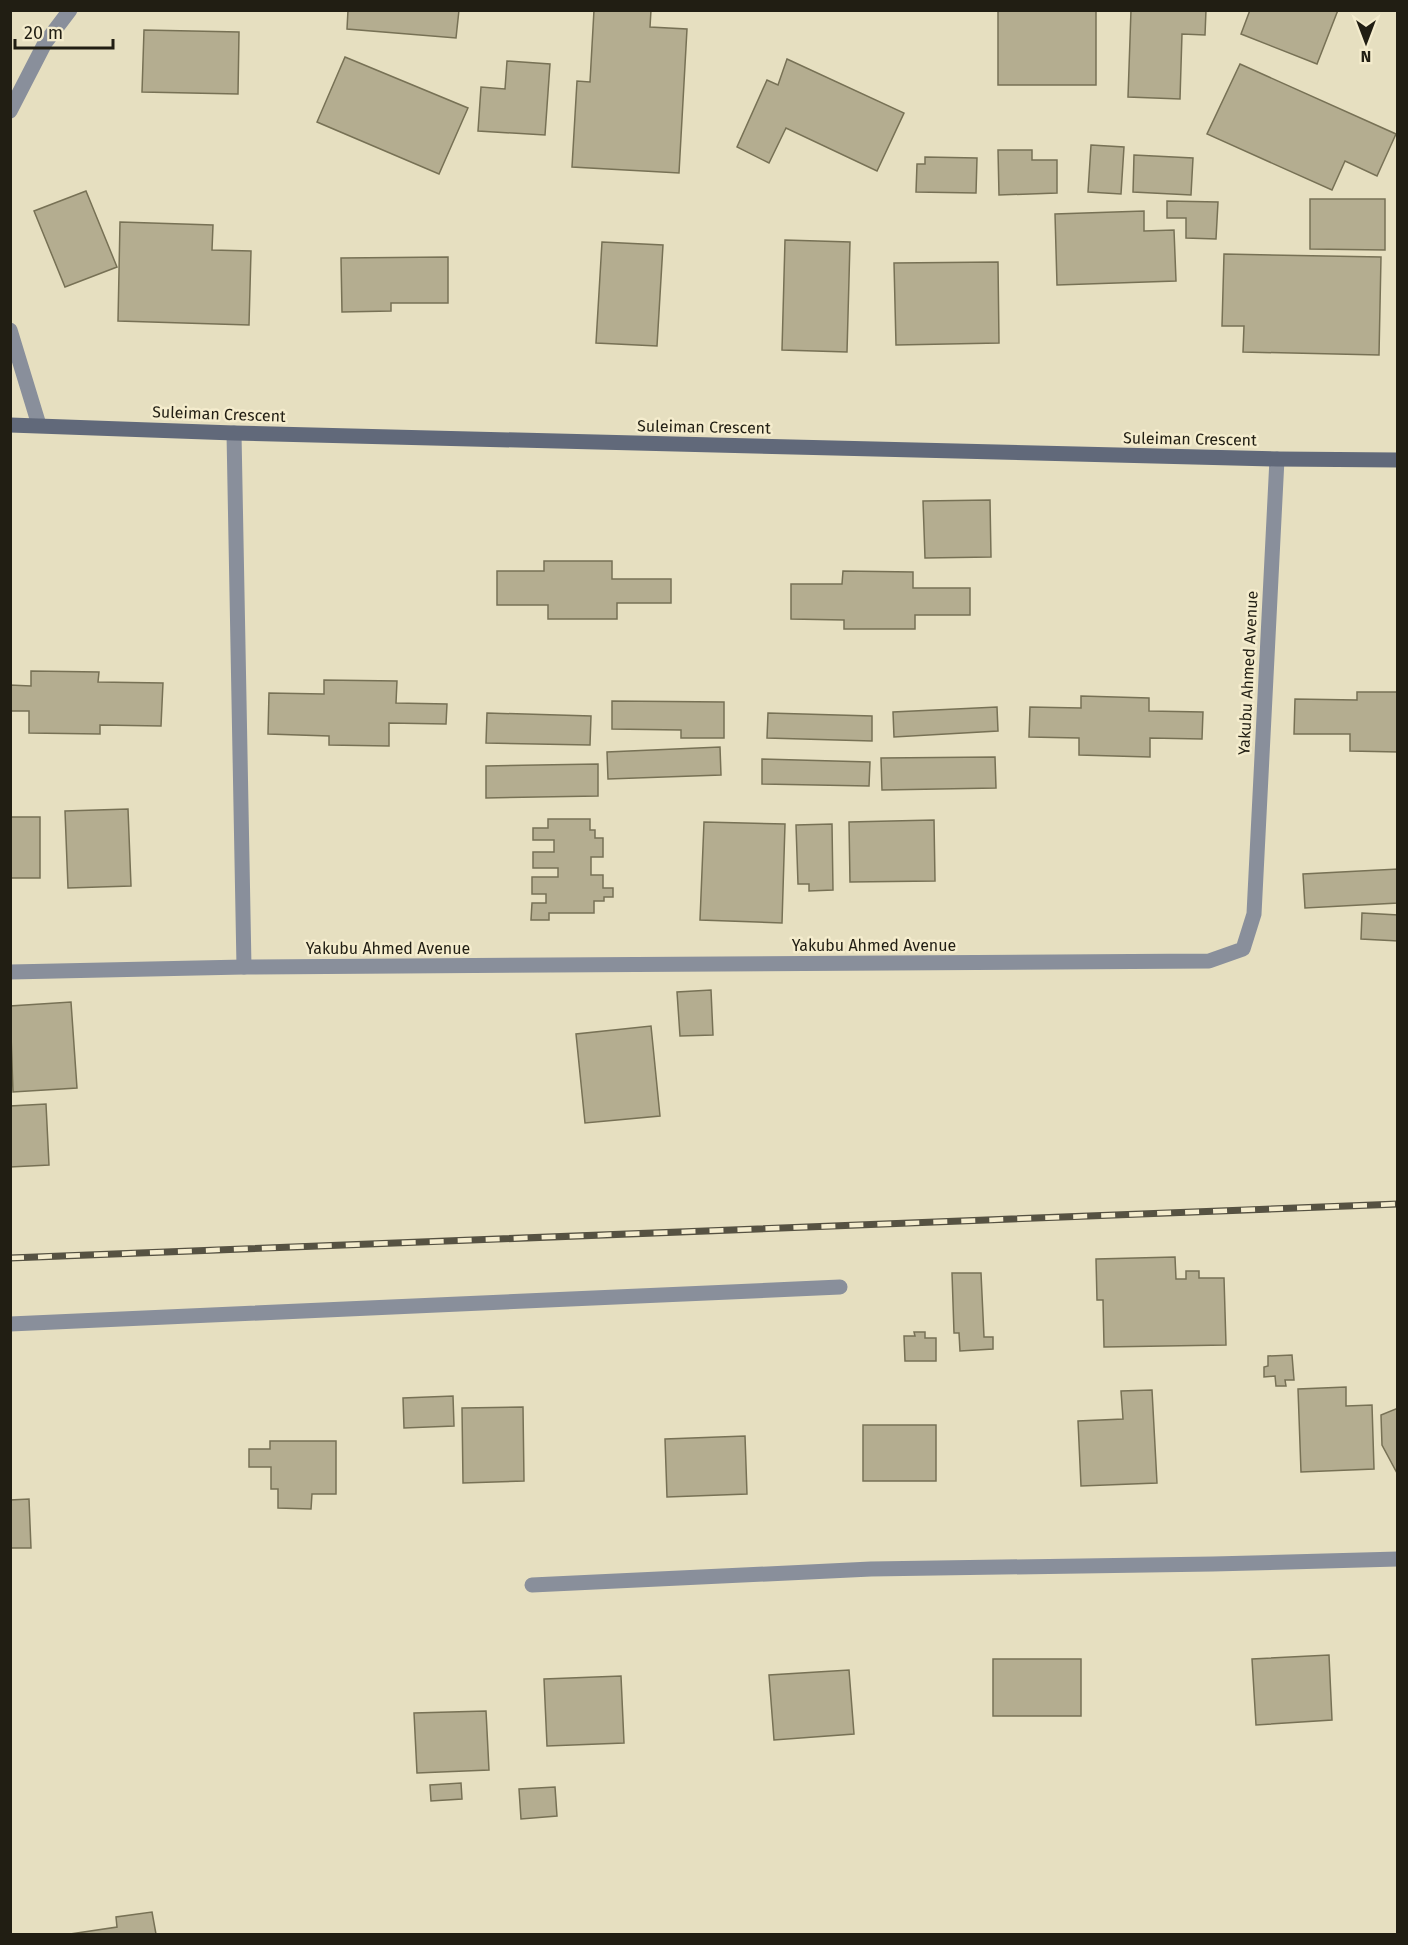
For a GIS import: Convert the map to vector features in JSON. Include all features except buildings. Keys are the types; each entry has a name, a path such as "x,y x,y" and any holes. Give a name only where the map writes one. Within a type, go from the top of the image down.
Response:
{"street":[{"path":"10,111 45,43 70,10"},
{"path":"10,330 39,426"},
{"name":"Suleiman Crescent","path":"10,425 234,433 1277,459 1398,460"},
{"path":"234,433 244,967"},
{"name":"Yakubu Ahmed Avenue","path":"10,972 244,967 1209,961 1243,949 1254,914 1277,459"},
{"path":"10,1324 840,1287"},
{"path":"532,1585 871,1569 1213,1564 1398,1558"}],"railway":[{"path":"10,1258 1398,1204"}]}
